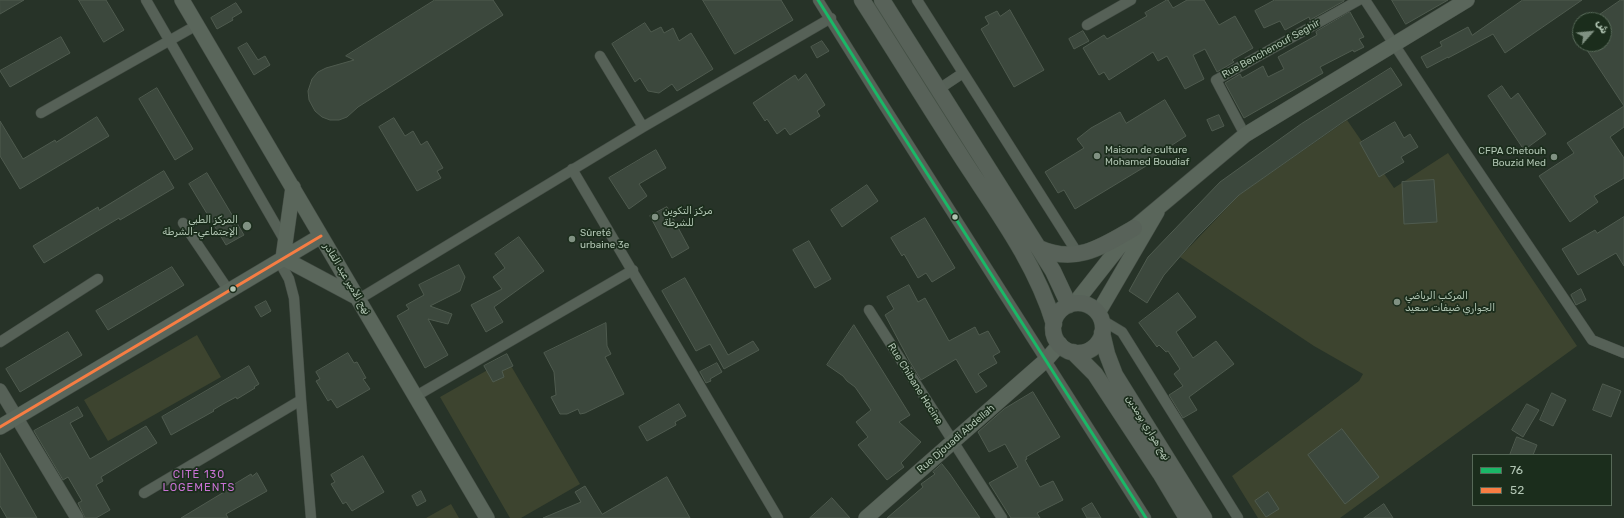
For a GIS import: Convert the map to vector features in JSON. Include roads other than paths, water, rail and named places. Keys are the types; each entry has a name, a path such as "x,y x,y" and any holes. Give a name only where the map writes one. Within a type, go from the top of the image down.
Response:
{"main road":[{"name":"نهج الأمير عبد القادر","path":"182,0 487,518"},
{"path":"862,0 1010,231 1030,265 1044,294 1054,324 1056,338 1066,348 1080,352 1088,351 1100,340 1101,322 1159,208"},
{"path":"882,0 939,88 1039,248 1072,304"},
{"path":"1039,248 1060,255 1085,253 1103,246 1134,228 1245,135 1467,0"},
{"path":"923,97 939,88"},
{"path":"281,259 286,242 293,187"},
{"path":"1054,324 1059,312 1072,304 1134,228"},
{"path":"0,427 321,236"},
{"path":"281,259 359,299"},
{"path":"1072,304 1088,305 1101,322"},
{"name":"نهج هواري بومدين","path":"1101,322 1107,354 1115,375 1204,518"},
{"name":"Rue Djouadi Abdellah","path":"866,518 1046,360 1066,348"},
{"name":"نهج هواري بومدين","path":"1066,348 1095,374 1160,473 1187,518"}],"street":[{"path":"146,0 286,242"},
{"path":"818,0 831,18 880,101 1146,518"},
{"path":"917,0 1078,254"},
{"path":"1087,25 1130,0"},
{"name":"Rue Benchenouf Seghir","path":"1245,135 1216,80 1358,0"},
{"path":"1365,0 1457,140 1592,340 1624,353"},
{"path":"359,299 572,169 831,18"},
{"path":"41,113 197,25"},
{"path":"600,56 643,127"},
{"path":"939,88 963,74"},
{"path":"572,169 633,270 777,517"},
{"path":"183,223 229,291"},
{"path":"281,259 289,279 294,298 311,518"},
{"path":"416,396 633,270"},
{"path":"0,342 98,279"},
{"name":"Rue Chibane Hocine","path":"868,310 1002,518"},
{"path":"1101,322 1122,332 1238,518"},
{"path":"0,390 75,517"},
{"path":"144,493 301,400"}],"place":[{"name":"Maison de culture Mohamed Boudiaf","path":"1097,156"},
{"name":"CFPA Chetouh Bouzid Med","path":"1554,157"},
{"name":"مركز التكوين للشرطة","path":"655,217"},
{"name":"المركز الطبي الإجتماعي-الشرطة","path":"247,226"},
{"name":"Sûreté urbaine 3e","path":"572,239"},
{"name":"المركب الرياضي الجواري ضيفات سعيد","path":"1397,302"}],"district":[{"name":"CITÉ 130 LOGEMENTS","path":"199,481"}]}
